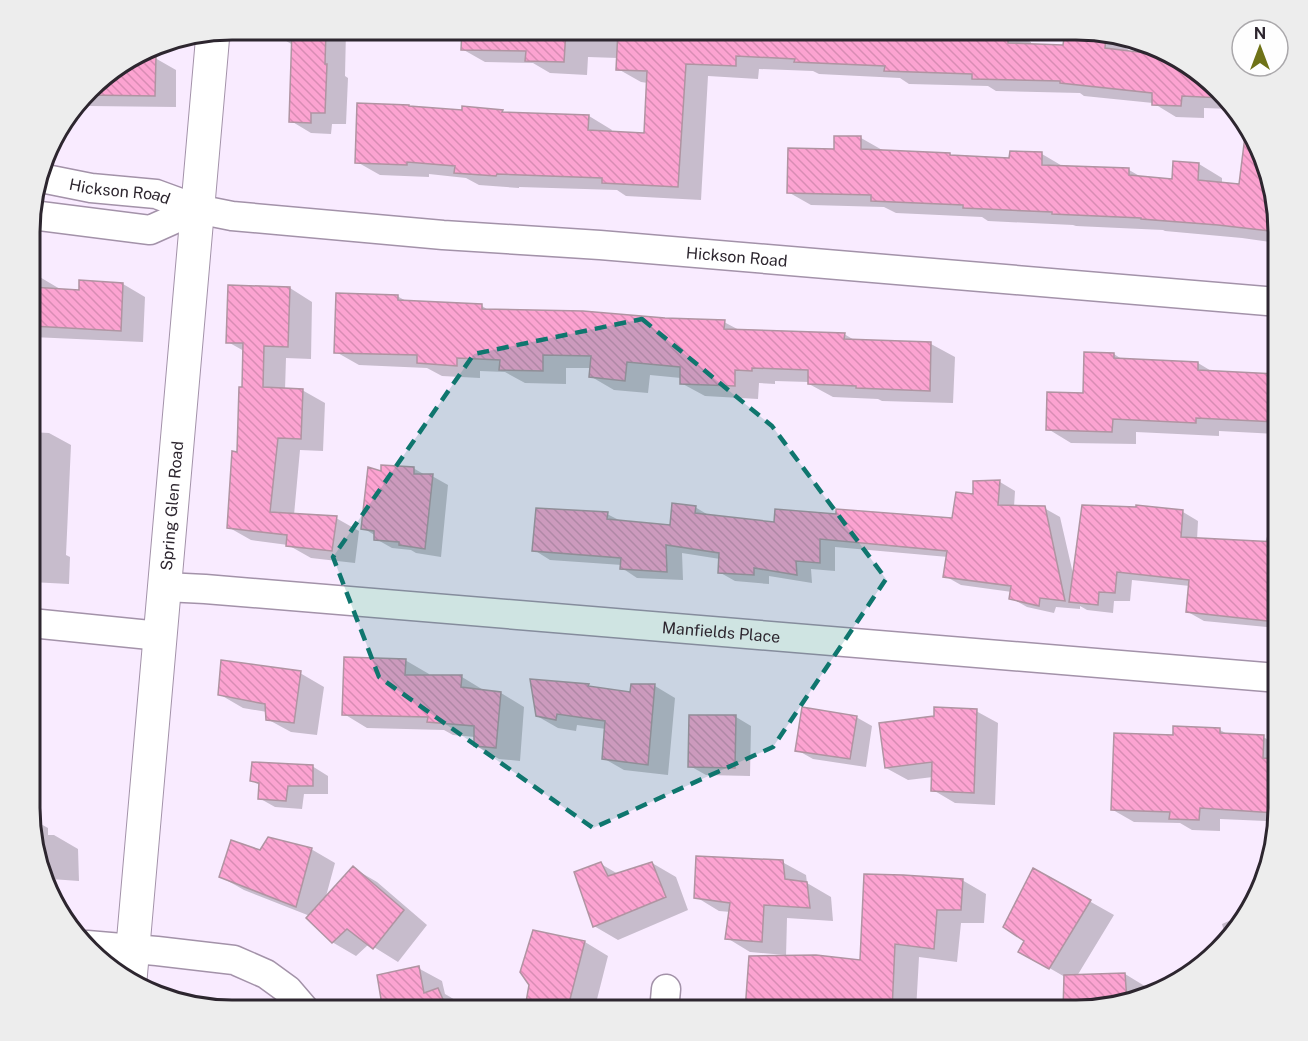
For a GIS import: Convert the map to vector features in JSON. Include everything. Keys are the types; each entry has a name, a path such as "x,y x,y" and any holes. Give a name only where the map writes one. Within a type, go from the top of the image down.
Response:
{"street":[{"name":"Spring Glen Road","path":"132,965 212,42"},
{"name":"Hickson Road","path":"48,179 91,188 156,194 197,209 232,216 1268,301"},
{"name":"Hickson Road","path":"41,216 150,230 197,209"},
{"name":"Manfields Place","path":"165,587 1267,677"},
{"path":"41,624 160,636"},
{"path":"107,954 132,965 158,951 234,960 266,974 288,990 297,1000"}],"highlighted area":[{"path":"642,319 772,426 886,579 773,747 593,828 379,677 333,557 474,354"}],"building":[{"path":"292,40 326,40 325,113 311,113 311,123 289,122"},
{"path":"461,40 565,40 564,62 525,61 526,51 461,50"},
{"path":"617,40 1008,41 1008,43 1063,45 1064,41 1088,41 1105,43 1105,48 1149,55 1172,66 1211,97 1182,96 1181,106 1152,105 1152,93 1060,83 1060,81 972,79 972,74 884,71 885,66 794,62 795,59 736,56 736,66 686,64 678,187 602,183 602,178 454,173 455,166 407,162 407,165 355,163 357,103 462,110 462,106 503,110 502,112 589,115 588,130 644,133 647,71 616,70"},
{"path":"156,56 155,96 99,95 136,66"},
{"path":"834,136 861,136 861,149 1009,158 1010,151 1042,152 1042,165 1129,168 1129,175 1172,179 1173,161 1199,163 1198,180 1239,184 1244,142 1261,183 1268,231 1141,218 871,201 871,195 787,193 788,148 834,149"},
{"path":"79,280 123,283 121,331 40,326 40,288 79,290"},
{"path":"228,285 290,287 288,347 264,346 263,387 303,389 301,439 278,438 270,512 337,516 332,551 286,546 287,535 227,528 232,451 237,452 243,343 226,343"},
{"path":"336,293 398,295 398,300 482,304 482,309 583,311 725,320 724,329 845,333 844,339 931,342 930,391 808,384 808,370 752,368 752,371 735,370 735,386 680,384 680,367 627,362 625,381 589,377 591,356 543,355 543,371 499,370 500,360 457,358 457,366 417,363 417,355 334,353"},
{"path":"1084,352 1114,353 1114,358 1198,362 1198,370 1268,373 1268,421 1196,418 1196,423 1113,419 1112,432 1046,430 1047,392 1083,393"},
{"path":"381,465 414,467 414,474 433,474 425,549 399,545 399,542 374,540 374,531 361,529 368,467 381,471"},
{"path":"1000,480 998,505 1045,506 1065,601 1040,598 1039,606 1009,599 1011,586 943,577 947,551 820,539 820,563 796,561 797,575 754,568 754,575 718,573 719,553 666,545 667,572 620,569 621,558 532,551 536,508 608,512 607,519 670,525 672,503 696,506 695,513 774,522 775,509 836,514 836,509 952,518 956,492 973,494 973,481"},
{"path":"1082,505 1136,507 1136,505 1183,510 1181,537 1267,541 1267,621 1186,612 1189,580 1117,572 1115,593 1099,592 1098,605 1069,602"},
{"path":"344,657 406,659 405,675 462,675 461,687 501,692 496,748 474,746 474,726 427,722 428,717 342,715"},
{"path":"221,660 301,671 294,723 266,720 265,704 218,695"},
{"path":"530,679 589,684 588,686 630,692 631,684 655,684 648,765 602,759 605,721 557,714 556,720 536,716"},
{"path":"802,707 857,716 850,759 795,751"},
{"path":"934,707 977,709 974,793 931,791 932,762 885,768 879,723 934,716"},
{"path":"689,715 736,715 735,768 688,767"},
{"path":"1173,726 1220,728 1220,733 1264,735 1263,758 1267,758 1267,812 1200,808 1199,820 1169,819 1170,812 1111,810 1114,733 1173,735"},
{"path":"252,762 313,765 313,786 288,786 286,801 258,799 259,783 250,781"},
{"path":"268,837 312,848 296,907 219,877 231,840 260,850"},
{"path":"696,856 783,860 785,879 807,882 810,908 764,905 762,942 725,939 730,903 694,898"},
{"path":"601,862 608,876 652,862 666,897 593,927 574,872"},
{"path":"353,866 404,910 373,949 347,929 332,943 306,918"},
{"path":"1033,868 1091,900 1049,969 1018,952 1024,941 1003,927"},
{"path":"864,874 963,879 961,910 937,910 934,949 895,944 892,1000 746,1000 749,956 816,955 860,960"},
{"path":"533,930 585,941 570,1000 526,1000 529,985 520,972"},
{"path":"419,966 424,993 438,988 443,1000 381,1000 377,975"},
{"path":"1125,973 1126,994 1101,999 1063,1000 1064,975"}]}
